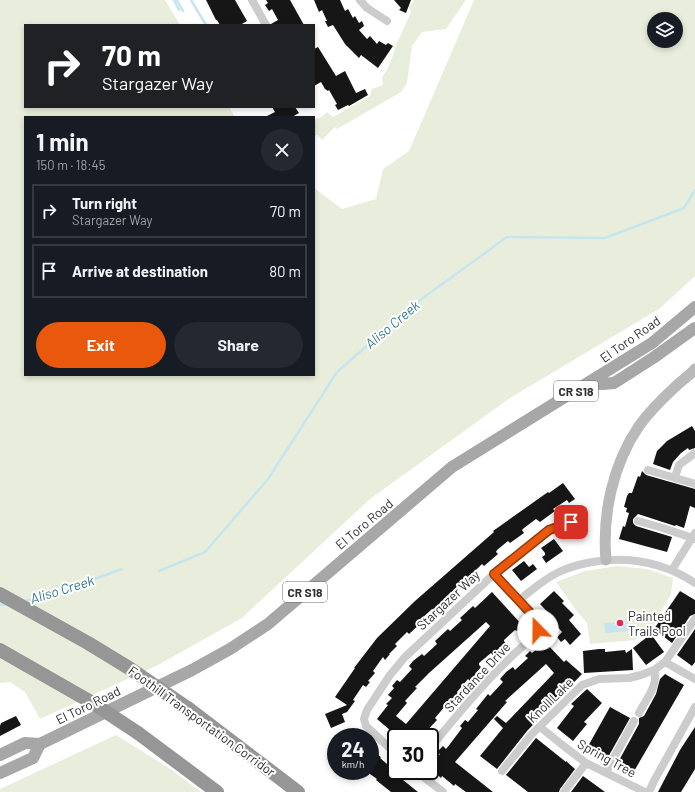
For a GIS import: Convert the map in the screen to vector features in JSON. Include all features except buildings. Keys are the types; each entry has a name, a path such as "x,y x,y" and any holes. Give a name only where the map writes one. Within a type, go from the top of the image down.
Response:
{"highway":[{"name":"Foothill Transportation Corridor","path":"0,594 88,643 129,668 190,709 298,792"},
{"path":"0,650 92,702 138,733 217,792"}],"main road":[{"name":"El Toro Road","path":"0,755 25,743 40,744 192,670 230,649 268,624 452,468 490,442 588,384 652,343 695,307"},
{"path":"588,384 614,382 695,328"},
{"name":"El Toro Road","path":"0,773 33,758 40,744"}],"street":[{"path":"252,0 265,24"},
{"path":"360,0 368,8 387,21"},
{"path":"606,560 605,530 607,509 613,484 624,453 639,426 663,398 693,372"},
{"path":"675,477 679,465 695,453"},
{"path":"648,470 695,484"},
{"path":"638,521 694,537 672,570"},
{"name":"Stargazer Way","path":"387,746 366,726 364,719 367,710 390,674 405,657 494,574 549,530 571,522"},
{"path":"494,574 519,600 539,584 560,572 581,564 606,560 638,560 655,563 695,582"},
{"name":"Stardance Drive","path":"439,738 505,661 534,636 538,630 538,621 519,600"},
{"name":"Knoll Lake","path":"502,771 531,735 582,685 599,679 629,678 654,670 664,662 695,619"},
{"path":"664,662 695,679"},
{"path":"639,713 655,683 656,677 654,670"},
{"path":"649,792 695,707"},
{"path":"606,772 634,721"},
{"name":"Spring Tree","path":"540,727 586,762 645,792"},
{"path":"564,792 586,762"},
{"path":"428,780 443,792"}],"green space":[{"path":"0,0 165,0 179,24 24,24 24,108 230,108 234,116 24,116 24,376 315,376 315,189 342,209 376,199 383,169 409,151 474,0 695,0 695,276 659,309 510,398 370,499 242,618 158,665 40,719 25,692 10,682 0,683"},
{"path":"414,0 466,0 446,29 422,32 412,46 407,83 401,92 337,129 335,127 322,140 318,135 315,136 315,119 320,118 327,112 333,117 370,96 372,89 383,85 382,77 389,65 411,12 409,7"},
{"path":"617,566 647,569 673,578 671,594 650,631 635,640 590,644 587,623 556,582 585,571"},
{"path":"116,735 172,770 201,792 0,792 0,789"}],"water":[{"name":"Painted Trails Pool","path":"628,621 629,631 605,633 604,623"}],"waterway":[{"path":"174,0 179,10"},
{"path":"177,0 183,11"},
{"path":"191,0 205,24"},
{"name":"Aliso Creek","path":"159,571 205,552 268,479 337,372 416,303 507,237 605,238 684,208 695,190"},
{"name":"Aliso Creek","path":"24,601 45,597 122,569"},
{"name":"Aliso Creek","path":"0,605 7,604"}],"place":[{"name":"Painted Trails Pool","path":"620,623"}],"route":[{"path":"538,630 538,621 494,574 549,530 571,522"}]}
